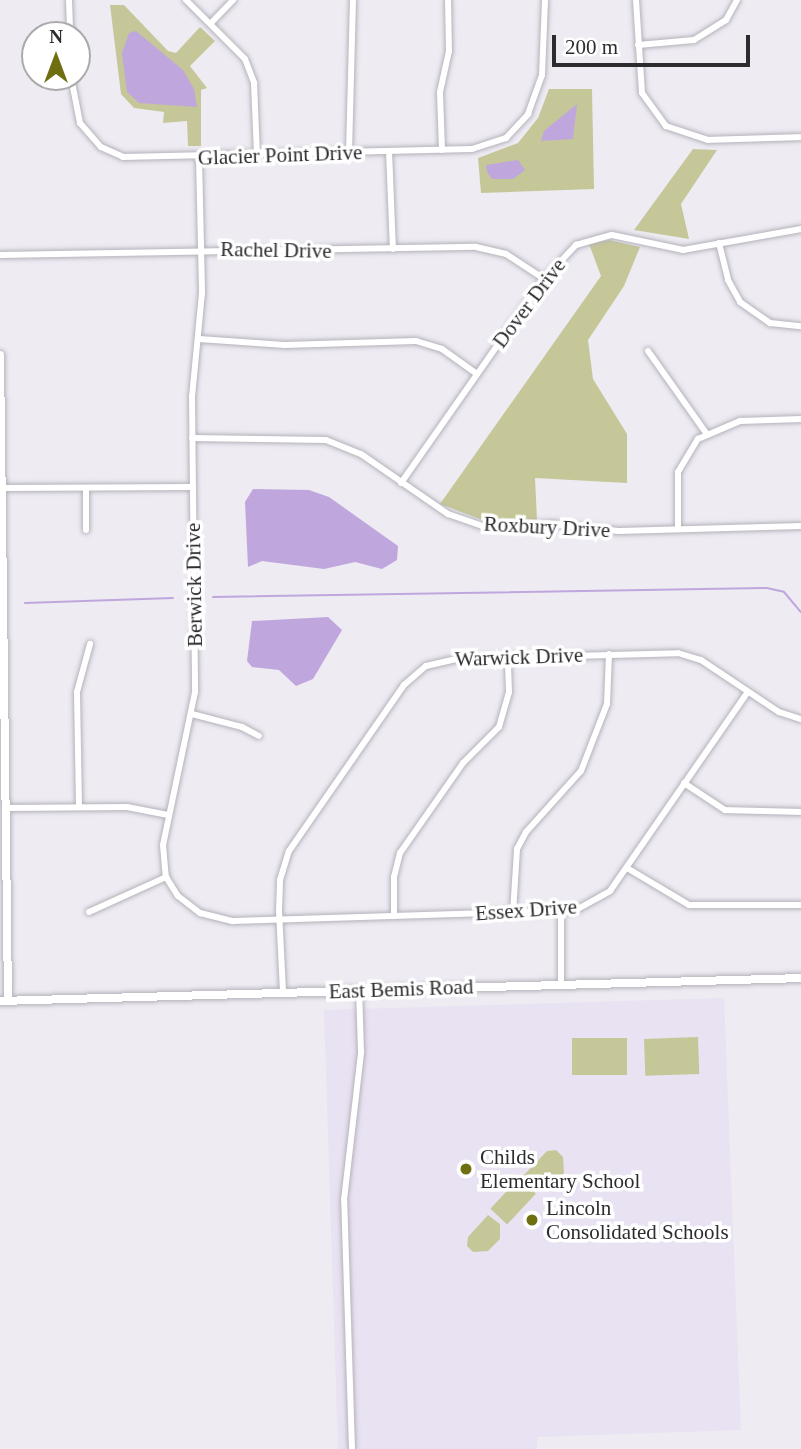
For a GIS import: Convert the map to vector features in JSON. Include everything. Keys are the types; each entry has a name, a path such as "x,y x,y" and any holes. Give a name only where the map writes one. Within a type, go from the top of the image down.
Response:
{"street":[{"path":"69,0 70,21"},
{"path":"186,0 233,43 252,74 257,156"},
{"path":"211,23 233,0"},
{"path":"349,152 353,0"},
{"path":"442,150 440,92 449,51 448,0"},
{"name":"Glacier Point Drive","path":"73,91 76,114 101,147 135,159 442,150 489,146 517,130 528,114 542,75 545,0"},
{"path":"636,0 639,81 646,104 675,132 708,141 801,137"},
{"path":"638,46 694,40 726,20 737,0"},
{"path":"389,151 393,249"},
{"name":"Berwick Drive","path":"166,877 163,845 192,714 192,438 199,339 199,158"},
{"name":"Dover Drive","path":"401,483 561,257 594,238 627,237 683,250 801,229"},
{"path":"719,243 728,279 740,302 771,323 801,326"},
{"name":"Rachel Drive","path":"0,256 201,249 493,249 544,279"},
{"path":"199,339 285,345 416,341 443,349 477,374"},
{"path":"648,351 706,433"},
{"path":"0,355 6,808 4,1000"},
{"path":"678,529 678,472 691,447 706,433 740,421 801,419"},
{"name":"Roxbury Drive","path":"192,438 326,440 361,454 448,514 483,526 678,529 801,526"},
{"path":"2,488 193,487"},
{"path":"86,488 86,530"},
{"path":"79,807 77,692 90,643"},
{"path":"513,913 517,849 526,832 581,771 607,704 609,654"},
{"name":"Warwick Drive","path":"283,992 280,880 289,851 413,674 440,661 609,654 690,655 748,692 801,719"},
{"path":"394,916 394,877 400,853 463,763 503,719 509,692 508,657"},
{"name":"Essex Drive","path":"279,919 561,912 591,905 627,868 748,692"},
{"path":"192,714 242,727 259,736"},
{"path":"684,783 725,810 801,812"},
{"path":"6,808 127,807 168,816"},
{"path":"627,868 689,905 801,905"},
{"path":"89,912 166,877 177,896 208,917 233,921 279,919"},
{"path":"561,912 561,983"},
{"name":"East Bemis Road","path":"4,1000 801,978"},
{"path":"352,1449 344,1200 361,1059 359,990"}],"shaded area":[{"path":"136,31 183,70 194,89 197,107 139,103 127,92 122,53 129,33"},
{"path":"577,104 573,139 541,141 544,131"},
{"path":"518,160 525,170 513,179 492,179 487,172 486,165"},
{"path":"253,489 309,490 329,497 398,546 397,560 382,569 355,562 324,569 262,561 248,567 245,502"},
{"path":"328,617 342,630 313,679 296,686 279,670 252,667 247,661 252,621"},
{"name":"Lincoln Consolidated Schools","path":"724,998 741,1430 537,1437 537,1449 338,1449 324,1010"}],"green space":[{"path":"110,5 124,5 168,51 176,53 200,27 215,41 190,66 207,88 201,90 201,146 188,146 187,121 163,123 164,112 134,108 121,94"},
{"path":"549,89 592,89 594,189 481,193 478,158 518,143 538,118"},
{"path":"693,149 717,150 681,204 689,239 634,230"},
{"path":"609,240 640,247 624,286 588,340 593,379 627,434 627,483 535,478 537,520 485,521 440,504 601,276 589,244"},
{"path":"698,1037 699,1074 645,1076 644,1039"},
{"path":"572,1038 627,1038 627,1075 572,1075"},
{"path":"556,1150 563,1157 564,1173 551,1186 536,1187 524,1175 547,1151"},
{"path":"519,1178 536,1194 507,1224 490,1209"},
{"path":"488,1215 500,1224 500,1239 488,1251 473,1252 467,1246 468,1237"}],"waterway":[{"path":"213,597 767,588 784,592 801,612"},
{"path":"25,603 173,598"}],"place":[{"name":"Childs Elementary School","path":"466,1169"},
{"name":"Lincoln Consolidated Schools","path":"532,1220"}]}
